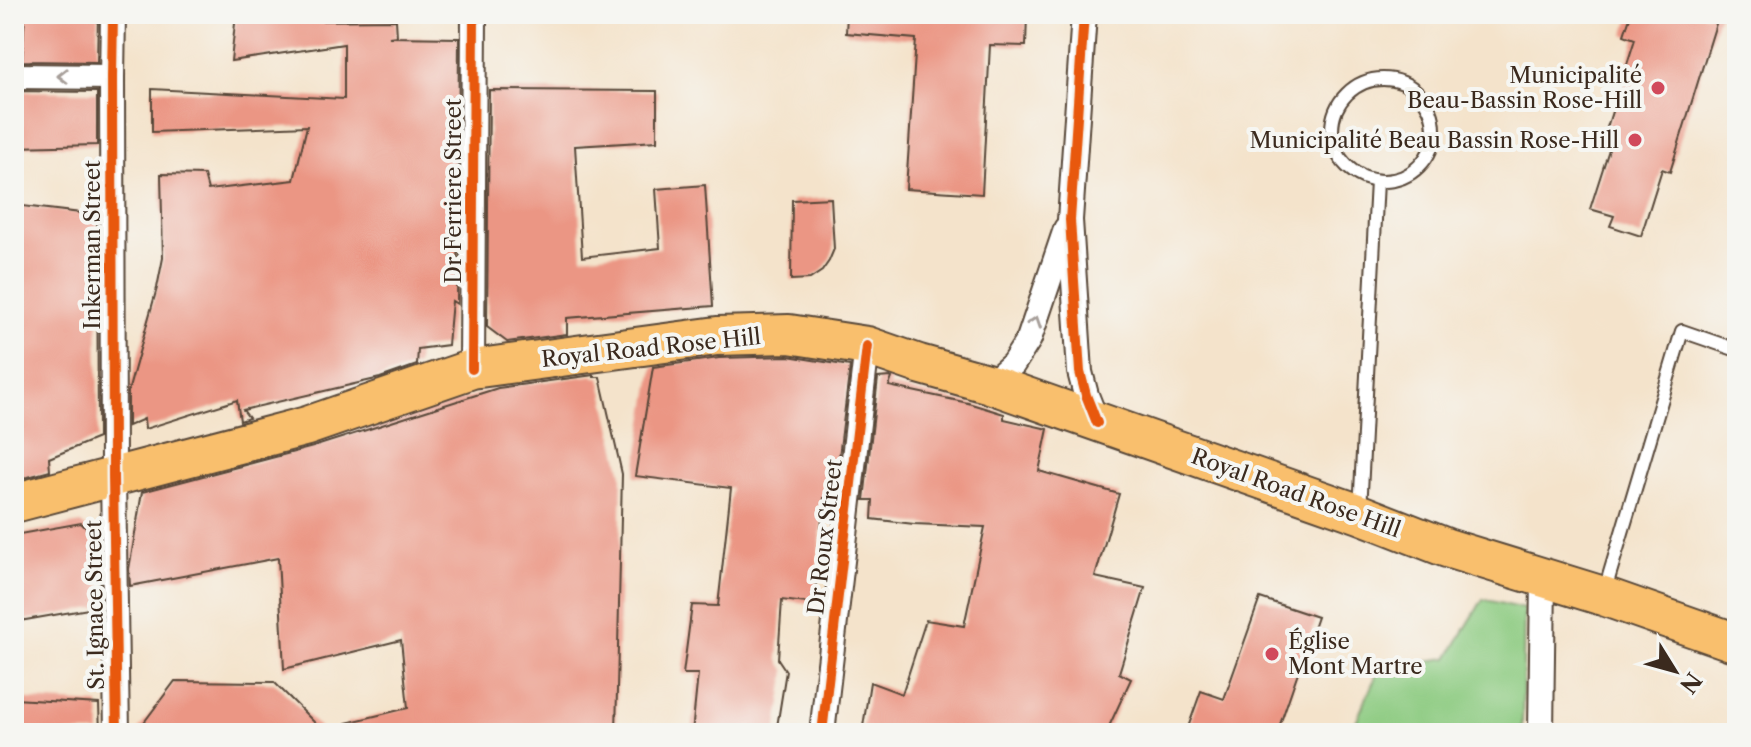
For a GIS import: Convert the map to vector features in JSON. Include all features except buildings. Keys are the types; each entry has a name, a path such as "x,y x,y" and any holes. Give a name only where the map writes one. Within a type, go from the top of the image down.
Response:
{"main road":[{"name":"Royal Road Rose Hill","path":"14,503 307,426 472,369 717,336 789,334 867,346 990,384 1360,514 1447,548 1603,596 1737,643"}],"street":[{"name":"Inkerman Street","path":"113,14 113,477"},
{"name":"Dr Ferriere Street","path":"472,369 474,14"},
{"path":"1084,14 1070,220 1080,372 1097,423"},
{"path":"14,76 112,77"},
{"path":"990,384 1013,364 1029,339 1070,220"},
{"name":"Dr Roux Street","path":"822,733 867,346"},
{"name":"St. Ignace Street","path":"113,477 117,733"},
{"path":"1541,733 1543,578"}],"lane":[{"path":"1389,79 1406,84 1420,95 1430,110 1434,127 1432,145 1424,161 1411,173 1395,180 1377,181 1360,176 1346,165 1336,151 1332,134 1334,116 1342,100 1355,87 1372,80 1389,79"},
{"path":"1360,514 1377,181"},
{"path":"1603,596 1682,331 1737,350"}],"green space":[{"path":"1483,599 1524,609 1522,733 1351,733 1380,667 1448,658"}],"cycle path":[{"path":"113,14 113,477 117,733"},
{"path":"472,369 474,14"},
{"path":"1084,14 1070,220 1080,372 1097,423"},
{"path":"822,733 867,346"}],"place":[{"name":"Municipalité Beau-Bassin Rose-Hill","path":"1658,88"},
{"name":"Municipalité Beau Bassin Rose-Hill","path":"1635,140"},
{"name":"Église Mont Martre","path":"1272,654"}]}
